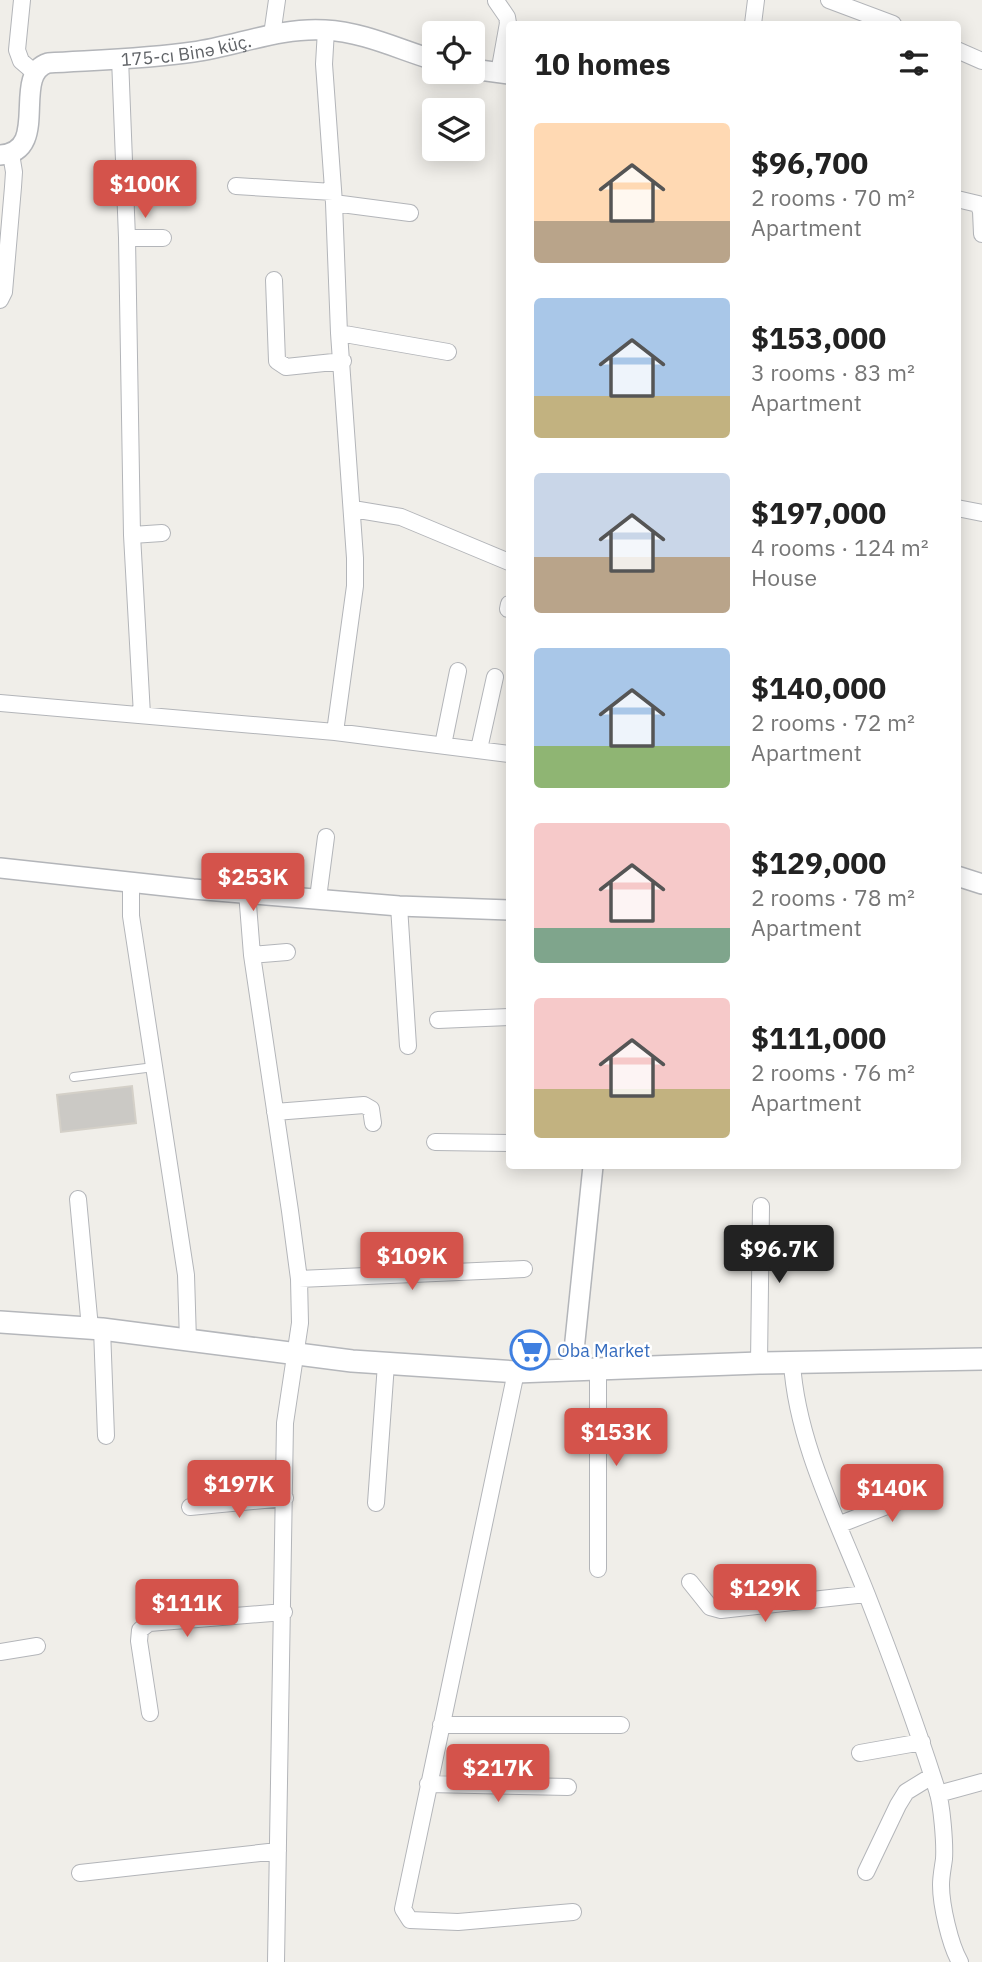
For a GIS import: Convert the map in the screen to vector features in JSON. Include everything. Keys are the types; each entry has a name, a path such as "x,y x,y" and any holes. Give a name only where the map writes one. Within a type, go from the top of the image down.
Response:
{"main road":[{"path":"0,1322 96,1328 386,1364 516,1372 759,1363 982,1359"}],"street":[{"path":"0,300 4,292 14,172 5,154 22,145 25,138 35,73 21,61 17,50 22,0"},
{"path":"272,34 277,0"},
{"path":"753,21 756,0"},
{"path":"829,0 858,18 876,21"},
{"path":"495,1 508,21"},
{"path":"326,30 324,64 334,197 339,332 353,509 355,586 335,732"},
{"name":"175-cı Binə küç.","path":"35,73 48,63 194,52 272,34 326,30 365,37 422,56"},
{"path":"485,71 504,73 506,48"},
{"path":"961,52 982,60"},
{"path":"120,58 127,238 132,536 142,715"},
{"path":"236,186 334,197 410,213"},
{"path":"961,200 978,204 982,234"},
{"path":"127,238 163,238"},
{"path":"274,280 276,361 286,367 343,361"},
{"path":"339,332 448,352"},
{"path":"353,509 401,517 506,561"},
{"path":"961,509 982,513"},
{"path":"132,536 162,533"},
{"path":"443,745 458,671"},
{"path":"479,749 495,677"},
{"path":"0,703 335,732 506,754"},
{"path":"318,898 326,837"},
{"path":"0,868 131,883 399,906 506,910"},
{"path":"961,877 982,884"},
{"path":"131,883 131,916 186,1275 188,1341"},
{"path":"247,892 252,956 299,1279 300,1322 297,1354 285,1423 284,1612 276,1962"},
{"path":"399,906 408,1046"},
{"path":"252,956 287,952"},
{"path":"438,1020 506,1017"},
{"path":"275,1112 364,1105 371,1109 373,1123"},
{"path":"435,1142 506,1143"},
{"path":"572,1370 593,1169"},
{"path":"78,1199 96,1328 106,1436"},
{"path":"759,1363 761,1206"},
{"path":"299,1279 524,1269"},
{"path":"792,1363 798,1414 922,1742 938,1794 944,1856 941,1884 955,1954 960,1962"},
{"path":"376,1503 386,1364"},
{"path":"597,1368 598,1569"},
{"path":"516,1372 403,1909 410,1920 458,1922 573,1912"},
{"path":"838,1525 933,1488"},
{"path":"190,1507 285,1498"},
{"path":"690,1582 710,1607 721,1610 866,1594"},
{"path":"150,1713 139,1642 140,1630 149,1623 284,1612"},
{"path":"0,1652 37,1646"},
{"path":"441,1725 621,1725"},
{"path":"860,1753 922,1742"},
{"path":"866,1872 906,1792 932,1776"},
{"path":"938,1794 982,1782"},
{"path":"428,1784 568,1787"},
{"path":"80,1873 278,1851"}],"lane":[{"path":"74,1077 154,1067"}],"building":[{"path":"132,1086 136,1123 61,1132 57,1095"}],"place":[{"name":"Oba Market","path":"530,1350"}]}
